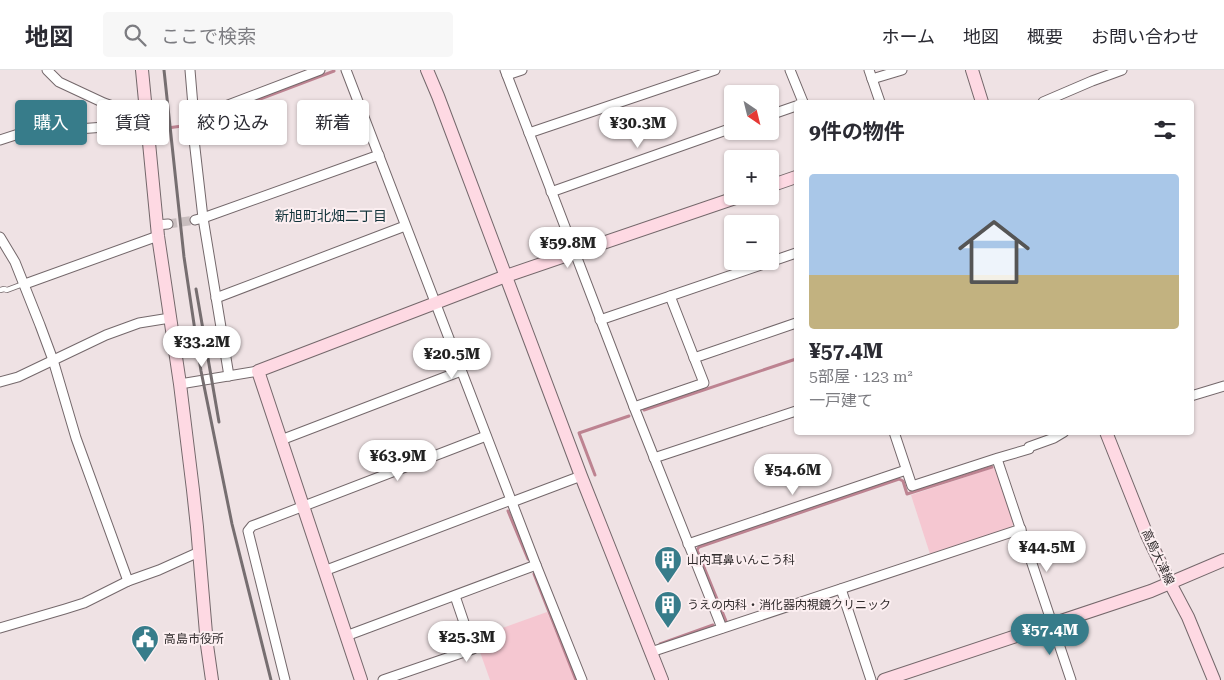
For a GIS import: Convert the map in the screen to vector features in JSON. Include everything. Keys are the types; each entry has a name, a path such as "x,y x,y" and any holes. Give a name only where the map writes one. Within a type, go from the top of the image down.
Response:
{"street":[{"path":"47,70 59,82 98,100"},
{"path":"142,70 145,100"},
{"path":"190,70 192,100"},
{"path":"241,100 320,70"},
{"path":"346,70 511,501 582,680"},
{"path":"427,70 581,476 662,680"},
{"path":"522,70 506,72 600,320 722,628"},
{"path":"530,133 715,70"},
{"path":"790,70 802,100"},
{"path":"869,70 879,100"},
{"path":"872,79 902,70"},
{"path":"972,70 981,100"},
{"path":"1049,100 1122,70"},
{"path":"779,112 794,107"},
{"path":"0,140 40,127 78,129 97,128"},
{"path":"551,192 724,131"},
{"path":"150,145 170,318 193,490 212,680"},
{"path":"194,145 199,219 216,298 229,376"},
{"path":"199,219 378,155"},
{"path":"779,183 794,178"},
{"path":"180,384 258,371 506,276 724,202"},
{"path":"216,298 405,226"},
{"path":"25,284 161,228"},
{"path":"0,237 15,262 25,284 53,360 76,438 128,581"},
{"path":"600,320 794,253"},
{"path":"634,407 704,383 670,296"},
{"path":"0,382 18,377 106,335 139,324 170,318"},
{"path":"694,358 794,324"},
{"path":"258,371 361,680"},
{"path":"281,440 461,371"},
{"path":"1194,395 1224,386"},
{"path":"654,458 794,412"},
{"path":"895,435 912,486 1029,449 1029,447 1057,435"},
{"name":"高島大津線","path":"1107,435 1147,535 1188,617 1214,680"},
{"path":"285,680 248,531 252,526 486,436"},
{"path":"997,459 1071,680"},
{"path":"688,544 906,470"},
{"path":"324,571 581,476"},
{"path":"651,652 1020,529"},
{"path":"0,628 78,605 128,581 159,570 199,552"},
{"path":"884,680 1151,591 1224,560"},
{"path":"346,636 536,565"},
{"path":"841,589 871,680"},
{"path":"383,680 473,649 455,596"}],"lane":[{"path":"0,290 7,290 25,284"}],"shaded area":[{"path":"996,467 1014,523 1011,528 930,554 911,495"},
{"path":"547,612 575,680 490,680 475,638"}],"waterway":[{"path":"258,100 334,71"},
{"path":"169,128 179,126"},
{"path":"644,410 794,360"},
{"path":"595,475 579,433 629,416"},
{"path":"726,621 697,550 699,547 899,479 903,481 907,494 992,467"},
{"path":"508,511 528,559"},
{"path":"534,574 576,680"},
{"path":"660,644 713,625"}],"tunnel":[{"path":"168,224 195,220"}],"railway":[{"path":"164,70 184,257 201,371 232,524 271,680"},
{"path":"196,289 219,422"}],"place":[{"name":"山内耳鼻いんこう科","path":"668,584"},
{"name":"うえの内科・消化器内視鏡クリニック","path":"668,629"},
{"name":"高島市役所","path":"145,663"}],"district":[{"name":"新旭町北畑二丁目","path":"331,216"}]}
